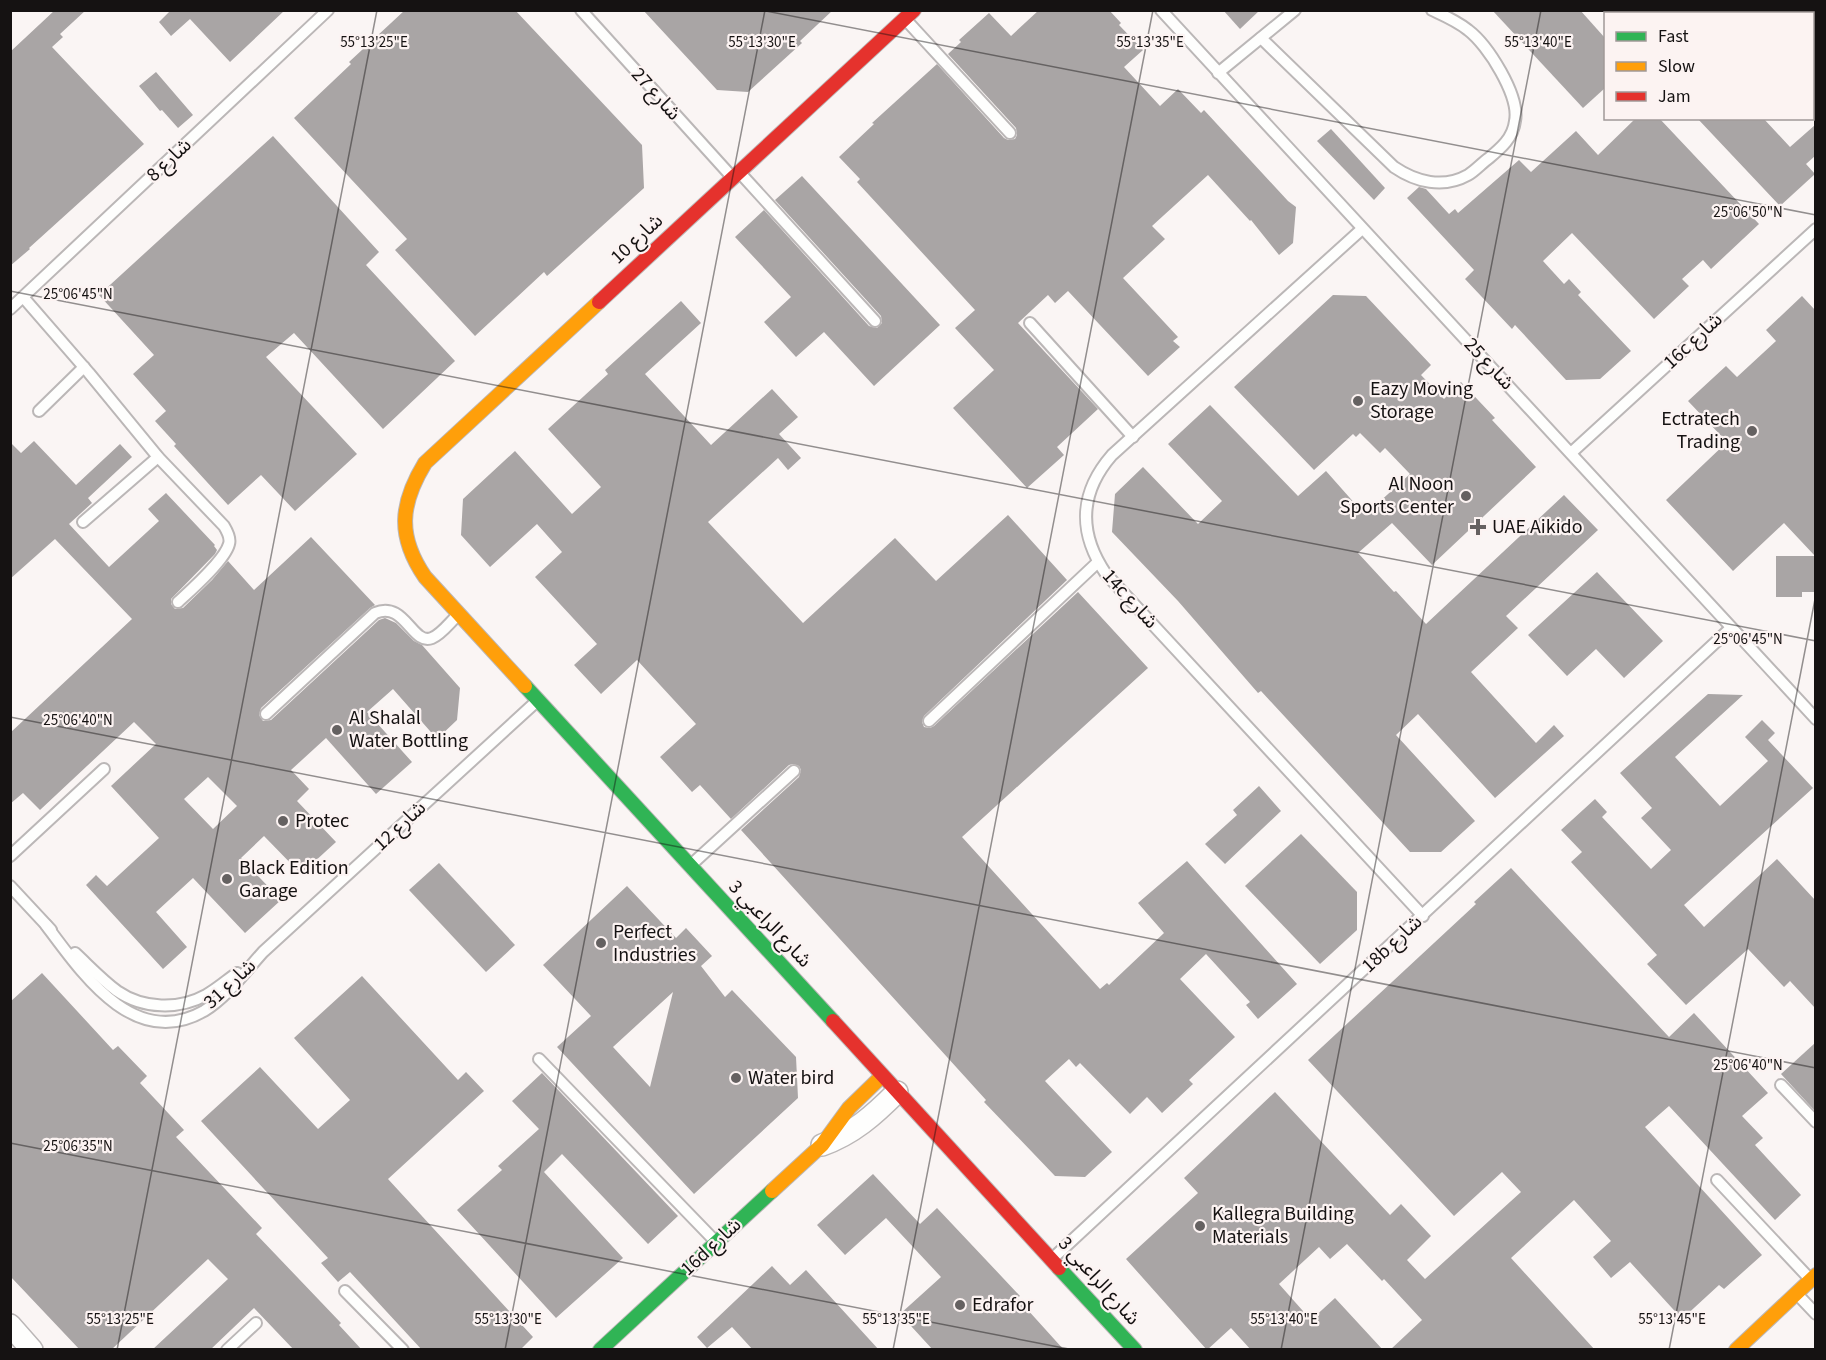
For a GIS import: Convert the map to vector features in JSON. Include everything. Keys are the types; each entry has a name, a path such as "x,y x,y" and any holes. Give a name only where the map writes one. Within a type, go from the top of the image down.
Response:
{"street":[{"name":"شارع 10","path":"405,511 412,485 425,463 906,13"},
{"name":"شارع الراعبي 3","path":"405,511 405,534 412,557 425,577 1135,1350"},
{"name":"16d شارع","path":"600,1350 822,1145 831,1128 849,1106 882,1076"},
{"name":"16d شارع","path":"822,1145 858,1128 873,1117 897,1092"},
{"path":"1736,1350 1813,1278"},
{"path":"10,1325 32,1350"}],"lane":[{"name":"شارع 8","path":"10,309 328,10"},
{"name":"شارع 27","path":"581,10 875,321"},
{"name":"شارع 25","path":"1161,10 1815,719"},
{"path":"1218,73 1295,10"},
{"path":"1261,38 1394,167 1417,180 1444,183 1468,175 1500,148 1513,130 1516,109 1513,98 1494,61 1479,40 1459,23 1432,10"},
{"path":"906,13 1010,133"},
{"name":"14c شارع","path":"1362,229 1103,466 1086,506 1086,528 1092,549 1106,574 1423,916"},
{"name":"16c شارع","path":"1571,453 1815,229"},
{"path":"23,297 158,457 224,526 229,537 229,544 218,562 178,602"},
{"path":"1030,323 1133,437"},
{"path":"39,411 84,368"},
{"path":"83,522 158,457"},
{"path":"928,721 1098,562"},
{"path":"266,714 375,613 387,610 393,612 420,636 428,639 435,636 459,614"},
{"name":"18b شارع","path":"1052,1259 1731,628"},
{"name":"شارع 12","path":"263,952 538,700"},
{"path":"10,856 104,769"},
{"path":"690,866 795,771"},
{"name":"شارع 31","path":"10,886 46,925 108,985 130,999 156,1005 182,1004 207,994 263,952"},
{"name":"شارع 31","path":"46,925 73,960 111,1001 132,1015 156,1021 180,1020 202,1011 221,996 263,952"},
{"path":"538,1059 716,1242"},
{"path":"1781,1085 1815,1122"},
{"path":"1717,1180 1813,1278"},
{"path":"345,1291 404,1350"},
{"path":"1797,1294 1815,1314"},
{"path":"227,1350 256,1323"}],"building":[{"path":"55,10 86,10 60,34 63,37 52,47 144,144 10,266 10,52"},
{"path":"171,10 285,10 230,62 190,19 171,36 159,22"},
{"path":"405,10 515,10 642,145 644,188 547,276 544,272 475,336 395,250 407,239 294,118"},
{"path":"643,10 833,10 800,41 802,43 748,92 717,90"},
{"path":"1039,10 1109,10 1121,23 1119,25 1143,50 1124,67 1160,106 1178,89 1201,113 1204,110 1296,207 1293,243 1279,255 1251,220 1208,175 1152,226 1165,239 1123,278 1178,337 1173,341 1180,347 1148,376 1068,291 1055,303 1048,295 1018,323 1098,409 1057,447 1064,455 1027,488 953,408 994,370 955,328 975,310 857,182 860,179 839,157 874,124 872,123 937,64 1004,138 1015,139 1016,128 948,54 961,42 959,40 989,13 1011,36"},
{"path":"1223,10 1260,10 1240,29"},
{"path":"1492,10 1580,10 1604,37 1604,89 1583,108"},
{"path":"156,72 193,115 178,128 139,86"},
{"path":"1634,120 1661,120 1759,224 1711,269 1703,260 1682,279 1689,286 1654,319 1572,233 1543,261 1564,284 1569,279 1581,292 1578,295 1631,351 1600,379 1566,380 1515,325 1512,329 1465,279 1474,270 1407,198 1419,187 1426,189 1449,214 1455,209 1458,213 1519,160 1531,172 1576,131 1598,155"},
{"path":"1699,120 1765,120 1790,147 1815,125 1815,156 1806,164 1815,174 1780,206"},
{"path":"1331,129 1385,188 1374,200 1317,141"},
{"path":"273,136 379,252 366,265 455,361 383,429 294,333 266,357 357,454 295,511 261,475 228,505 174,446 176,444 155,421 166,411 133,374 154,355 99,295"},
{"path":"802,176 940,325 874,386 824,332 796,357 764,322 791,297 735,237 764,210 869,326 877,328 882,323 881,316 775,200"},
{"path":"1333,295 1366,296 1431,365 1421,375 1444,399 1461,382 1495,418 1492,420 1536,467 1432,565 1392,523 1358,553 1426,624 1564,495 1598,530 1506,616 1518,628 1471,672 1536,743 1554,725 1564,736 1495,798 1418,714 1396,735 1475,821 1441,852 1410,852 1261,691 1258,693 1178,601 1112,532 1115,494 1143,467 1198,524 1222,501 1168,444 1210,405 1298,496 1326,471 1365,515 1410,474 1385,448 1380,453 1360,433 1356,437 1353,434 1314,470 1234,387"},
{"path":"1802,296 1815,310 1815,556 1784,523 1733,571 1666,500 1727,442 1688,401 1726,366 1737,377 1776,341 1766,330"},
{"path":"681,301 701,323 645,374 711,445 772,389 798,417 779,434 801,458 788,470 778,458 708,522 803,623 895,538 936,581 1008,515 1067,580 924,716 922,722 924,727 934,726 1078,592 1148,668 962,837 1100,989 1107,983 1109,985 1164,933 1138,903 1187,861 1297,984 1258,1019 1246,1005 1250,1002 1206,954 1180,979 1235,1037 1189,1080 1193,1084 1162,1113 1147,1097 1130,1114 1080,1063 1076,1067 1069,1059 1045,1081 1112,1152 1085,1177 1055,1176 984,1102 986,1100 741,830 799,777 801,770 799,766 789,765 731,819 700,785 692,792 660,757 696,724 637,660 601,694 574,665 597,644 535,577 562,552 537,524 490,567 461,535 463,499 515,451 572,514 601,487 548,429 608,374 605,370"},
{"path":"34,441 76,485 120,444 132,457 88,498 92,503 69,524 109,567 159,521 148,509 166,493 215,545 217,550 171,599 171,604 175,609 183,608 228,561 254,590 311,537 375,605 261,708 259,715 263,721 271,720 379,620 385,618 396,623 414,641 422,645 460,688 457,720 437,739 393,689 367,712 412,762 376,794 326,738 291,770 309,789 297,801 336,842 301,874 264,836 241,858 281,900 245,933 193,878 156,912 187,947 163,969 86,885 96,875 107,886 159,838 111,786 156,744 134,722 40,810 23,793 10,804 10,733 132,619 55,539 10,579 10,442 21,453","holes":["208,777 237,806 213,829 184,799"]},
{"path":"1776,556 1815,556 1815,592 1802,592 1802,597 1776,597"},
{"path":"1597,572 1663,641 1624,678 1596,649 1567,676 1528,635"},
{"path":"1708,694 1743,695 1675,757 1720,806 1768,761 1745,737 1762,720 1775,733 1768,740 1813,788 1684,905 1704,927 1777,859 1815,900 1815,1008 1790,981 1784,987 1748,949 1686,1005 1647,964 1657,955 1571,862 1582,852 1561,830 1595,799 1607,812 1602,817 1651,869 1671,850 1641,818 1652,808 1620,773"},
{"path":"1259,786 1281,811 1225,864 1205,844 1237,815 1233,810"},
{"path":"1301,834 1357,892 1357,930 1320,964 1245,886"},
{"path":"439,863 515,945 486,972 409,890"},
{"path":"1511,868 1669,1037 1694,1013 1768,1093 1742,1116 1763,1138 1755,1145 1801,1195 1775,1220 1669,1106 1645,1127 1762,1255 1724,1289 1719,1285 1682,1319 1630,1262 1611,1278 1593,1257 1611,1241 1574,1200 1511,1258 1595,1350 1390,1350 1422,1320 1347,1244 1330,1259 1319,1247 1279,1284 1311,1320 1335,1298 1383,1350 1251,1350 1231,1328 1207,1350 1126,1259 1198,1193 1184,1178 1275,1092 1390,1215 1401,1204 1431,1236 1407,1260 1425,1279 1521,1192 1502,1172 1454,1216 1308,1060 1476,904 1474,902"},
{"path":"627,886 676,938 686,928 712,956 701,966 725,997 732,990 796,1057 798,1098 694,1194 557,1047 591,1016 543,965","holes":["673,992 650,1087 613,1047"]},
{"path":"42,973 113,1050 118,1046 147,1076 140,1083 184,1130 176,1137 262,1228 256,1234 341,1323 339,1325 362,1350 294,1350 254,1308 210,1350 152,1350 228,1279 208,1259 111,1350 80,1350 10,1276 10,1002"},
{"path":"362,976 458,1080 466,1072 484,1091 388,1179 533,1337 520,1350 422,1350 350,1272 338,1282 321,1263 328,1258 201,1121 260,1067 318,1129 350,1100 294,1038"},
{"path":"1815,1043 1815,1111 1781,1074"},
{"path":"542,1073 678,1216 648,1244 562,1154 544,1172 623,1258 556,1318 457,1210 502,1170 498,1166 539,1129 512,1101"},
{"path":"873,1174 920,1224 937,1208 1020,1296 1017,1298 1064,1350 933,1350 900,1314 941,1277 886,1218 845,1255 817,1225"},
{"path":"772,1266 790,1285 806,1270 879,1350 753,1350 732,1327 707,1348 697,1337"}],"traffic: fast":[{"path":"525,686 833,1021"},
{"path":"600,1350 772,1191"},
{"path":"1059,1268 1135,1350"}],"traffic: slow":[{"path":"525,686 425,577 416,562 406,534 407,506 425,463 599,302"},
{"path":"772,1191 822,1145 849,1108 882,1076"},
{"path":"1736,1350 1816,1275"}],"traffic: jam":[{"path":"599,302 914,10"},
{"path":"833,1021 1059,1268"}],"place":[{"name":"Eazy Moving Storage","path":"1358,401"},
{"name":"Ectratech Trading","path":"1752,431"},
{"name":"Al Noon Sports Center","path":"1466,496"},
{"name":"UAE Aikido","path":"1478,527"},
{"name":"Al Shalal Water Bottling","path":"337,730"},
{"name":"Protec","path":"283,821"},
{"name":"Black Edition Garage","path":"227,879"},
{"name":"Perfect Industries","path":"601,943"},
{"name":"Water bird","path":"736,1078"},
{"name":"Kallegra Building Materials","path":"1200,1226"},
{"name":"Edrafor","path":"960,1305"}]}
